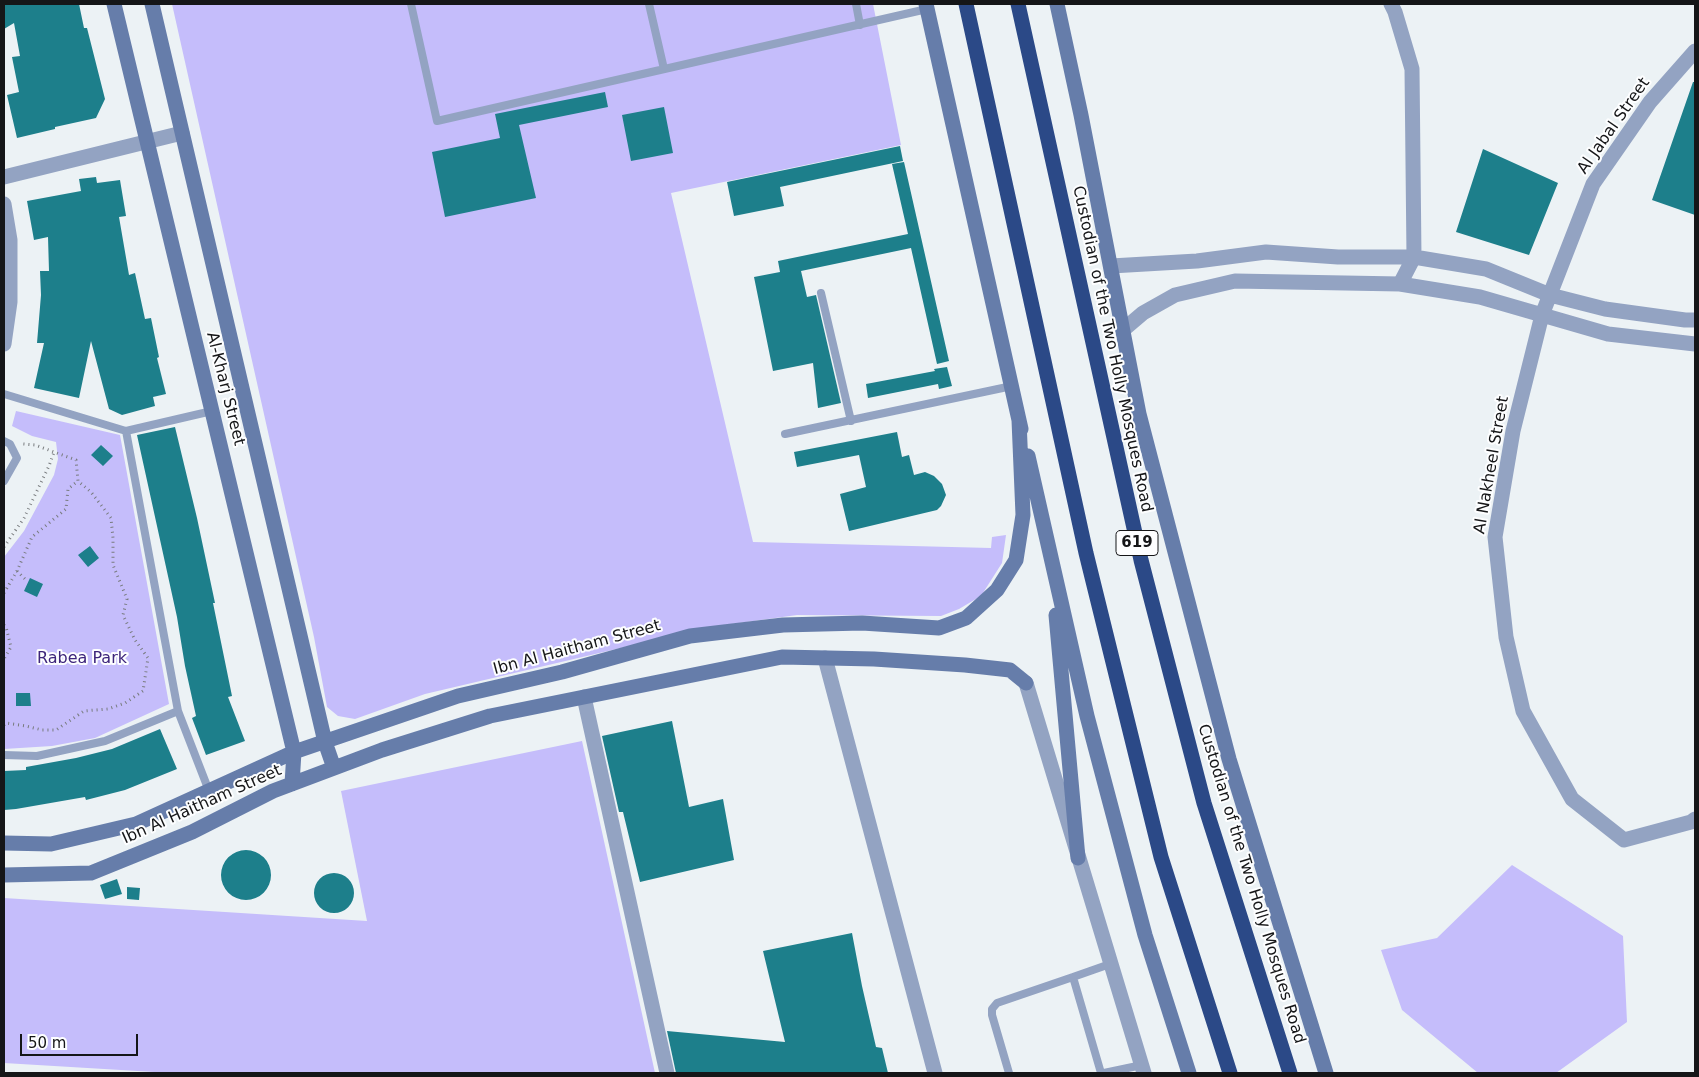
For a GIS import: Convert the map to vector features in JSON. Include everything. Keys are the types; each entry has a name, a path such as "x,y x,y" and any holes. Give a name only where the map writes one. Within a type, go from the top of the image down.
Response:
{"highway":[{"path":"966,4 1086,553 1156,838 1230,1073"},
{"name":"Custodian of the Two Holly Mosques Road","path":"1018,4 1146,579 1204,802 1290,1073"},
{"path":"1024,4 1036,87"}],"street":[{"name":"Al-Kharj Street","path":"114,4 294,752 292,784"},
{"name":"Al-Kharj Street","path":"152,4 325,742 334,768"},
{"path":"1057,4 1142,424 1229,759 1326,1073"},
{"path":"1391,4 1412,68 1414,258 1400,284"},
{"path":"926,7 1086,716 1145,935 1189,1073"},
{"name":"Al Jabal Street","path":"1542,314 1593,184 1650,102 1695,50"},
{"path":"4,177 182,133"},
{"path":"4,204 10,240 10,302 4,344"},
{"path":"1111,266 1198,261 1266,252 1338,257 1414,258 1486,269 1550,295 1605,309 1695,320"},
{"path":"1123,330 1143,313 1175,295 1235,281 1400,284 1480,297 1608,334 1695,344"},
{"name":"Al Nakheel Street","path":"1542,314 1513,431 1495,537 1506,637 1523,711 1572,798 1624,840 1691,822 1695,819"},
{"name":"Ibn Al Haitham Street","path":"4,843 51,844 136,824 294,752 458,696 562,672 690,636 783,624 862,623 939,628 966,618 998,590 1016,560 1023,515 1019,420"},
{"path":"1050,554 1078,858 1143,1069"},
{"name":"Ibn Al Haitham Street","path":"4,875 91,873 192,832 273,791 382,750 490,716 782,657 874,659 1010,670 1026,683 1078,858"},
{"path":"825,658 935,1073"},
{"path":"584,696 668,1073"}],"lane":[{"path":"411,4 437,121 664,70 926,7"},
{"path":"649,4 664,70"},
{"path":"856,4 860,24"},
{"path":"821,292 852,421"},
{"path":"785,434 1012,386"},
{"path":"4,394 126,431 212,411"},
{"path":"126,431 178,710 209,791"},
{"path":"4,481 17,458 7,442"},
{"path":"4,755 37,756 105,741 178,710"},
{"path":"1009,1073 992,1016 992,1009 997,1003 1110,964"},
{"path":"1073,977 1103,1073 1143,1069"}],"path":[{"path":"4,725 6,723 42,730 56,730 84,711 108,708 125,703 142,691 148,658 135,640 123,615 127,599 113,565 111,518 91,492 78,481 76,460 35,445 7,442"},
{"path":"4,547 24,518 54,452"},
{"path":"4,593 17,571 32,538 66,509 68,490 78,481"},
{"path":"17,571 25,579"},
{"path":"4,625 11,647 4,659"}],"green space":[{"path":"172,4 873,4 901,145 671,193 753,542 991,548 992,537 1006,535 1002,563 981,596 959,609 941,616 797,615 710,627 425,694 355,719 338,716 327,707 314,637"},
{"name":"Rabea Park","path":"16,411 120,435 169,704 95,738 52,746 4,749 4,557 24,531 54,475 58,459 56,442 32,436 12,426"},
{"path":"582,741 655,1073 171,1073 4,1063 4,898 367,921 341,791"},
{"path":"1512,865 1623,936 1627,1022 1556,1073 1478,1073 1402,1010 1381,950 1437,938"}],"building":[{"path":"4,4 79,4 84,28 87,28 105,99 96,118 17,138 7,95 19,92 12,57 20,56 14,23 4,29"},
{"path":"1693,82 1695,82 1695,215 1652,200"},
{"path":"605,92 608,107 519,125 536,198 445,217 432,152 500,138 495,114"},
{"path":"664,107 673,153 631,161 622,115"},
{"path":"900,146 903,161 780,187 784,206 734,216 727,182"},
{"path":"1483,149 1558,183 1529,255 1456,232"},
{"path":"904,162 949,361 937,364 911,248 801,271 807,297 816,295 841,403 818,408 813,363 773,371 754,277 780,272 778,261 908,234 892,164"},
{"path":"96,177 97,183 120,180 126,216 119,217 129,275 135,273 145,319 151,318 159,357 157,358 166,394 153,397 155,406 122,415 109,409 91,341 79,398 34,388 44,343 37,343 41,295 40,271 49,271 48,237 34,240 27,201 81,191 79,179"},
{"path":"947,367 952,386 939,389 938,384 868,398 866,384"},
{"path":"175,427 215,603 213,603 232,696 228,697 245,741 206,755 192,718 196,716 177,617 137,435"},
{"path":"897,432 902,457 909,455 914,475 925,472 934,476 942,484 946,495 941,506 937,510 849,531 840,494 866,487 859,455 797,467 794,452"},
{"path":"101,445 113,456 103,466 91,455"},
{"path":"90,546 99,558 88,567 78,555"},
{"path":"30,578 43,584 37,597 24,591"},
{"path":"16,693 30,693 31,706 16,706"},
{"path":"672,721 689,807 723,799 734,860 640,882 623,812 619,812 602,736"},
{"path":"160,729 177,769 125,790 86,800 85,797 4,810 4,771 26,770 26,767 112,749"},
{"path":"241,850 251,850 264,857 271,870 271,880 264,893 251,900 241,900 232,896 225,889 221,880 221,870 225,861 232,854"},
{"path":"330,873 338,873 345,876 351,882 354,893 351,904 345,910 338,913 330,913 323,910 317,904 314,897 314,889 317,882 323,876"},
{"path":"117,879 122,894 105,899 100,885"},
{"path":"127,887 140,888 139,900 127,899"},
{"path":"852,933 876,1047 882,1048 888,1073 676,1073 667,1031 785,1042 763,951"}]}
